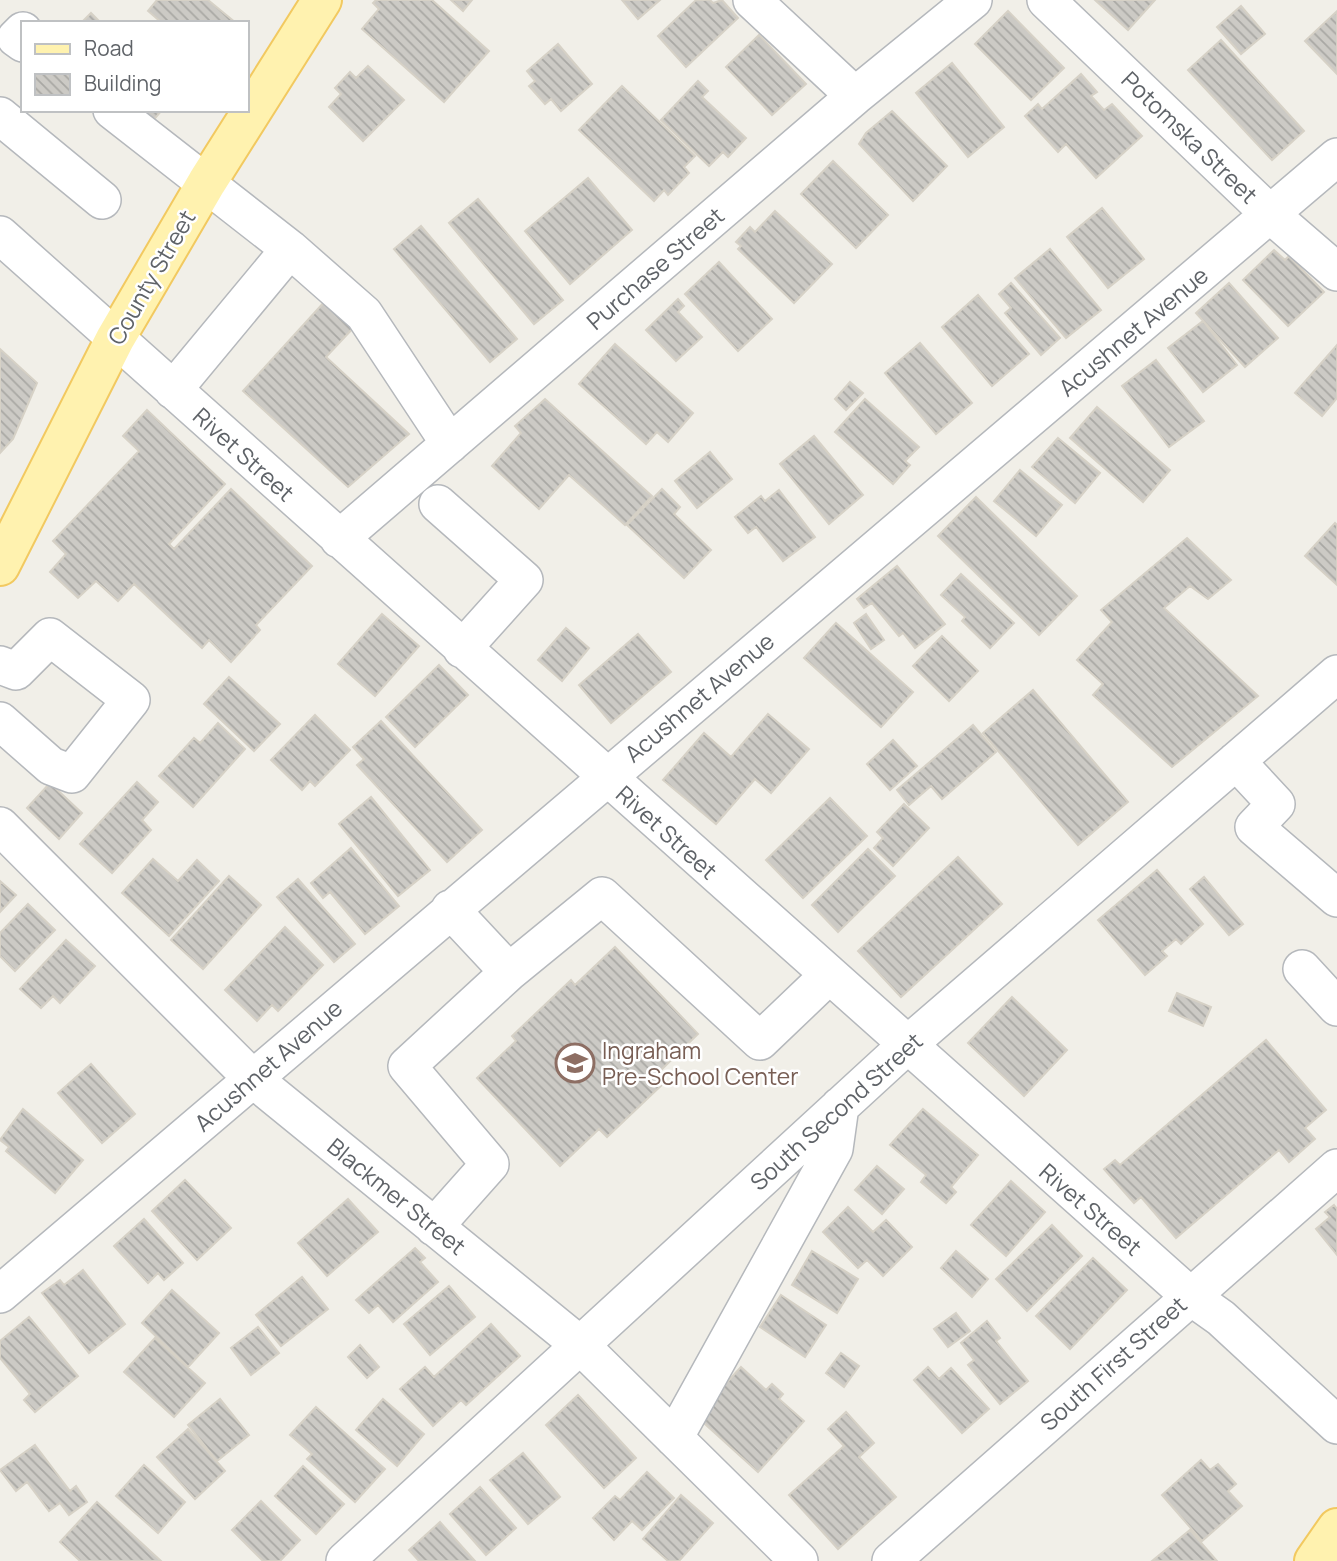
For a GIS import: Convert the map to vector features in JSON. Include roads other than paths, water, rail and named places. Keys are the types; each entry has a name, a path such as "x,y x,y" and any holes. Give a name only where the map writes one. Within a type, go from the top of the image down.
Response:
{"main road":[{"name":"County Street","path":"0,566 115,339 207,182 322,0"},
{"path":"1314,1561 1337,1528"}],"street":[{"path":"752,0 855,96"},
{"name":"Purchase Street","path":"339,539 855,96 974,0"},
{"name":"Potomska Street","path":"1046,0 1271,215 1337,272"},
{"path":"114,112 207,182 290,249 364,314 450,444"},
{"path":"0,116 102,200"},
{"name":"Acushnet Avenue","path":"0,1294 1337,157"},
{"name":"Rivet Street","path":"0,235 906,1046 1189,1296 1222,1318 1337,1425"},
{"path":"173,390 290,249"},
{"path":"438,503 524,580 462,649"},
{"path":"0,707 8,668 50,637 131,700 72,775 51,766 0,721"},
{"name":"South Second Street","path":"345,1561 906,1046 1337,674"},
{"path":"1236,761 1276,804 1254,827 1337,898"},
{"name":"Blackmer Street","path":"0,826 252,1078 580,1345 799,1561"},
{"path":"434,1227 490,1164 407,1066 509,972 602,897 760,1041 828,976"},
{"path":"450,909 509,972"},
{"path":"1302,969 1337,1007"},
{"path":"674,1437 834,1149 840,1106"},
{"name":"South First Street","path":"891,1561 1337,1168"}],"place":[{"name":"Ingraham Pre-School Center","path":"575,1063"}]}
